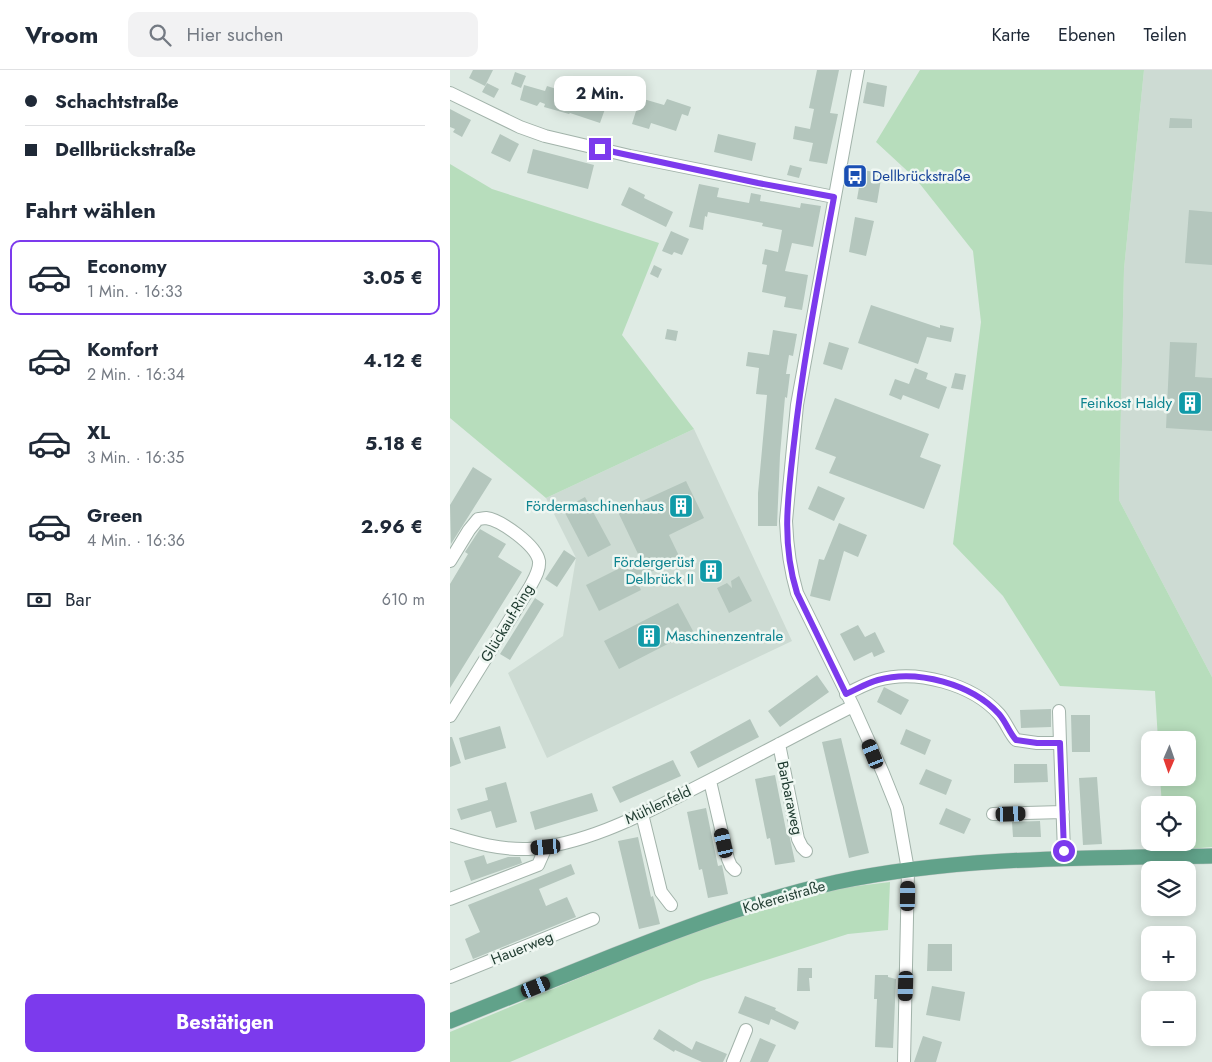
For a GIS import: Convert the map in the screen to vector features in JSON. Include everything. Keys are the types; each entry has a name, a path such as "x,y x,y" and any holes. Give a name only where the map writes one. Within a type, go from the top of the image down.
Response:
{"main road":[{"name":"Kokereistraße","path":"450,1021 664,936 766,900 838,882 908,870 986,863 1212,856"}],"street":[{"path":"858,70 797,405 786,538 797,593 853,706 897,808 908,870 904,1062"},
{"path":"450,93 520,127 545,136 630,156 834,197"},
{"name":"Glückauf-Ring","path":"450,561 478,519 486,518 503,525 518,535 530,546 539,560 538,572 530,587 450,716"},
{"path":"846,694 878,680 898,677 926,677 958,686 984,701 1000,715 1016,740 1037,743 1060,743"},
{"name":"Mühlenfeld","path":"450,835 499,848 526,849 546,847 580,839 642,814 710,781 853,706"},
{"path":"1059,712 1064,851"},
{"name":"Barbaraweg","path":"779,744 798,838 806,851"},
{"path":"710,781 728,859 735,870"},
{"path":"993,814 1063,812"},
{"path":"642,814 661,892 670,904"},
{"path":"450,898 538,865 546,847"},
{"name":"Hauerweg","path":"450,977 593,919"},
{"path":"733,1062 746,1030"}],"shaded area":[{"path":"1144,70 1212,70 1212,677 1119,500 1124,269"},
{"path":"694,429 792,641 547,758 508,673 563,636 576,558 546,498"}],"green space":[{"path":"920,70 1144,70 1124,269 1119,500 1212,677 1212,847 1196,848 1196,796 1161,796 1161,786 1196,786 1196,731 1157,731 1155,691 1060,686 1003,596 953,544 981,322 973,251 916,179 876,142"},
{"path":"450,164 492,189 659,243 622,335 694,429 546,498 450,418"},
{"path":"890,882 888,930 848,934 701,981 510,1062 450,1062 450,1032 668,941 769,907 841,888"}],"building":[{"path":"473,70 493,70 485,86 469,78"},
{"path":"817,70 839,70 830,113 838,114 827,164 809,161 813,143 793,139 795,126 810,129 814,109 809,108"},
{"path":"515,72 526,76 521,88 511,84"},
{"path":"867,82 887,86 884,107 863,103"},
{"path":"487,83 499,89 494,98 482,92"},
{"path":"524,85 545,91 547,86 592,103 596,91 610,95 600,123 544,107 545,104 540,102 537,106 520,100"},
{"path":"640,98 664,105 667,99 691,107 688,116 682,114 676,131 651,123 649,129 632,124"},
{"path":"450,109 471,120 462,137 453,132 455,129 450,127"},
{"path":"1170,118 1192,119 1192,128 1169,128"},
{"path":"500,134 519,144 510,162 491,153"},
{"path":"718,134 756,143 752,161 714,152"},
{"path":"533,149 594,165 588,189 527,173"},
{"path":"790,165 802,168 799,178 787,175"},
{"path":"862,170 882,173 877,203 857,199"},
{"path":"699,184 719,188 717,197 749,203 751,193 761,195 760,201 800,208 801,203 821,206 813,247 792,243 785,271 808,275 802,310 784,307 786,297 762,292 767,265 762,264 765,249 778,252 782,230 762,226 763,223 708,212 707,217 705,216 703,230 689,227"},
{"path":"629,187 645,195 644,198 673,212 666,227 621,205"},
{"path":"1189,210 1212,212 1212,265 1185,263"},
{"path":"855,217 874,221 866,256 849,252"},
{"path":"671,231 689,239 682,255 674,252 672,255 662,251"},
{"path":"654,265 662,269 658,278 650,274"},
{"path":"871,305 940,328 940,325 954,328 951,342 927,337 918,364 858,343"},
{"path":"667,329 678,331 676,341 665,339"},
{"path":"773,330 797,334 793,356 789,355 786,374 790,374 787,398 785,397 780,455 777,526 758,526 758,493 767,395 756,394 759,368 746,366 748,352 769,355"},
{"path":"829,342 849,348 842,370 823,364"},
{"name":"Feinkost Haldy","path":"1170,342 1197,343 1195,377 1212,378 1212,431 1166,428"},
{"path":"915,368 928,373 926,379 947,387 939,409 903,395 901,400 889,395 895,379 909,384"},
{"path":"955,373 966,375 963,390 951,388"},
{"path":"835,398 929,434 920,457 941,465 924,509 829,473 836,457 815,449"},
{"path":"473,467 492,479 451,544 450,505"},
{"path":"686,481 704,518 669,535 680,558 636,579 641,590 599,611 586,585 640,558 618,512"},
{"path":"818,486 845,498 834,521 808,509"},
{"path":"585,497 611,545 588,557 563,509"},
{"path":"839,523 867,535 858,557 844,551 830,601 810,596 819,559 824,560"},
{"path":"480,529 506,544 498,557 522,572 450,688 450,584 468,554 465,552"},
{"path":"564,550 576,558 557,587 545,579"},
{"path":"739,576 752,601 729,613 717,588 727,583 732,588 731,581"},
{"path":"535,598 544,604 510,660 500,654"},
{"name":"Maschinenzentrale","path":"678,603 693,631 619,669 604,641"},
{"path":"858,625 865,637 875,632 885,652 874,657 872,652 854,661 840,634"},
{"path":"817,675 829,692 780,727 768,711"},
{"path":"884,687 909,700 901,715 877,702"},
{"path":"1051,709 1051,727 1021,728 1020,710"},
{"path":"1071,715 1090,715 1090,752 1072,752"},
{"path":"750,719 759,737 698,768 690,752"},
{"path":"500,726 506,748 465,760 459,738"},
{"path":"906,729 931,740 925,755 900,744"},
{"path":"450,737 452,737 461,763 450,767"},
{"path":"841,738 869,853 849,858 822,742"},
{"path":"673,760 681,776 620,803 612,787"},
{"path":"1014,764 1047,764 1048,782 1014,783"},
{"path":"926,769 952,780 946,795 919,784"},
{"path":"775,775 787,835 789,834 795,862 775,865 770,838 767,839 755,779"},
{"path":"1097,777 1102,844 1083,845 1079,778"},
{"path":"506,782 517,822 496,828 491,811 461,820 457,809 488,800 485,788"},
{"path":"592,793 598,811 535,830 530,812"},
{"path":"706,808 718,866 722,865 728,894 708,898 702,869 699,870 687,812"},
{"path":"946,808 971,819 964,834 939,824"},
{"path":"1040,821 1041,837 1013,837 1012,822"},
{"path":"638,837 651,897 653,896 660,924 639,929 618,841"},
{"path":"484,855 487,864 508,857 520,857 522,863 471,881 464,861"},
{"path":"571,864 575,874 539,889 546,906 567,897 576,917 473,959 465,939 480,932 468,905"},
{"path":"928,944 952,944 952,971 927,971"},
{"path":"798,968 812,968 812,978 809,978 810,991 797,991"},
{"path":"875,975 888,975 888,977 896,979 893,1048 875,1047 877,999 874,999"},
{"path":"932,986 965,992 960,1021 926,1015"},
{"path":"745,996 776,1008 775,1010 799,1022 795,1030 771,1019 769,1025 738,1013"},
{"path":"659,1029 692,1050 696,1041 727,1054 723,1062 702,1062 675,1050 674,1052 653,1039"},
{"path":"923,1036 942,1042 936,1062 914,1062"},
{"path":"760,1038 776,1045 768,1062 750,1062"}],"place":[{"name":"Dellbrückstraße","path":"855,176"},
{"name":"Feinkost Haldy","path":"1190,403"},
{"name":"Fördermaschinenhaus","path":"681,506"},
{"name":"Fördergerüst Delbrück II","path":"711,571"},
{"name":"Maschinenzentrale","path":"649,636"}],"route":[{"path":"600,149 758,183 834,197 797,405 791,464 786,538 787,552 797,593 846,694 878,680 898,677 926,677 958,686 984,701 1000,715 1016,740 1037,743 1060,743 1064,851"}]}
